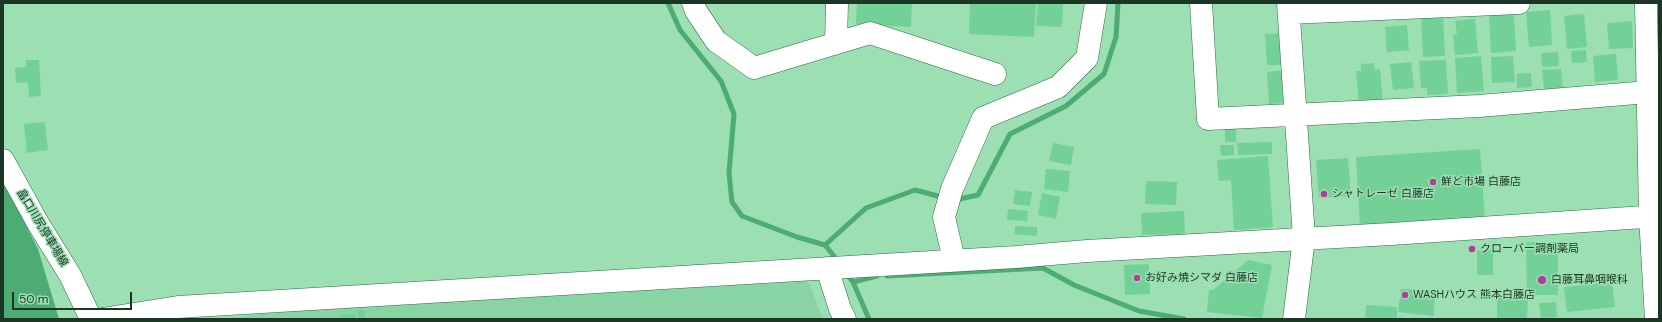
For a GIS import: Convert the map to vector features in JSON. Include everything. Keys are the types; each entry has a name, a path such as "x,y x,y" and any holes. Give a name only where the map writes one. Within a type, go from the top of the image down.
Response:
{"street":[{"path":"693,3 696,11 716,41 754,68 870,33 995,74"},
{"path":"836,43 837,3"},
{"path":"954,260 944,217 952,189 983,118 1058,87 1087,58 1096,3"},
{"path":"1201,3 1208,119 1479,106 1648,92"},
{"path":"1294,319 1304,238 1289,8 1520,3"},
{"path":"1646,3 1648,92 1655,216 1657,316"},
{"name":"畠口川尻停車場線","path":"3,160 38,226 70,275 91,319"},
{"path":"102,319 178,307 1655,216"},
{"path":"827,268 840,309 845,319"}],"shaded area":[{"path":"3,180 38,249 59,319 3,319"},
{"path":"805,273 823,319 224,319 330,303"}],"building":[{"path":"857,3 912,3 911,27 856,24"},
{"path":"970,3 1036,3 1034,37 969,34"},
{"path":"1038,3 1063,3 1062,27 1036,26"},
{"path":"1550,10 1552,45 1529,47 1526,12"},
{"path":"1514,14 1516,51 1491,53 1489,15"},
{"path":"1584,14 1587,47 1567,49 1564,16"},
{"path":"1443,16 1445,56 1423,57 1421,17"},
{"path":"1475,19 1478,53 1455,55 1453,34 1457,34 1455,21"},
{"path":"1632,21 1633,48 1609,49 1607,23"},
{"path":"1407,25 1409,50 1387,52 1385,27"},
{"path":"1284,33 1286,65 1267,65 1265,34"},
{"path":"1586,50 1587,62 1572,63 1571,51"},
{"path":"1558,52 1559,66 1542,67 1541,53"},
{"path":"1616,54 1618,80 1595,82 1593,56"},
{"path":"1481,56 1484,91 1457,93 1455,58"},
{"path":"1513,56 1515,82 1492,83 1491,57"},
{"path":"26,60 39,60 41,96 29,97 28,82 16,83 15,68 26,67"},
{"path":"1446,60 1448,94 1427,95 1427,88 1421,88 1419,61"},
{"path":"1411,62 1414,88 1393,90 1390,64"},
{"path":"1374,63 1375,70 1380,69 1383,102 1359,104 1356,71 1361,71 1361,64"},
{"path":"1561,69 1563,88 1544,89 1542,70"},
{"path":"1286,70 1288,103 1269,104 1267,72"},
{"path":"1531,73 1532,87 1517,88 1517,74"},
{"path":"45,122 48,150 27,153 24,124"},
{"path":"1236,127 1236,142 1225,142 1225,128"},
{"path":"1272,142 1272,154 1238,155 1237,143"},
{"path":"1053,143 1074,147 1071,165 1049,161"},
{"path":"1220,145 1234,145 1234,155 1221,156"},
{"path":"1480,149 1485,219 1360,227 1356,157"},
{"path":"1268,156 1273,227 1234,230 1231,180 1219,181 1217,160"},
{"path":"1348,158 1351,196 1319,198 1316,160"},
{"path":"1046,169 1070,171 1068,192 1044,189"},
{"path":"1146,181 1177,182 1176,205 1145,204"},
{"path":"1015,190 1032,192 1030,206 1013,204"},
{"path":"1042,193 1060,197 1056,219 1038,215"},
{"path":"1008,209 1028,211 1027,221 1007,220"},
{"path":"1184,211 1185,234 1142,235 1141,213"},
{"path":"1015,226 1037,227 1037,236 1015,234"},
{"path":"1526,242 1558,242 1558,295 1527,295"},
{"path":"1477,250 1493,250 1493,275 1477,275"},
{"path":"1248,260 1272,265 1262,318 1207,312 1209,289 1213,290"},
{"path":"1149,264 1150,294 1125,295 1124,265"},
{"path":"1612,282 1615,307 1567,312 1564,287"},
{"path":"1401,289 1435,290 1434,316 1398,312"},
{"path":"1497,297 1528,297 1527,319 1497,318"},
{"path":"1556,302 1557,317 1541,318 1539,303"},
{"path":"1366,305 1397,307 1397,319 1365,319"},
{"path":"358,310 365,310 365,319 359,319"},
{"path":"340,314 355,314 355,319 340,319"}],"waterway":[{"path":"668,3 680,30 721,81 734,114 729,173 732,202 742,216 797,237 825,245 838,261"},
{"path":"955,200 978,195 1010,134 1066,106 1104,74 1116,37 1118,3"},
{"path":"825,245 866,208 915,190 945,198"},
{"path":"887,276 1043,268 1074,285 1139,311 1184,319"},
{"path":"846,273 853,282 869,319"},
{"path":"853,282 877,276"}],"place":[{"name":"鮮ど市場 白藤店","path":"1433,182"},
{"name":"シャトレーゼ 白藤店","path":"1324,194"},
{"name":"クローバー調剤薬局","path":"1472,249"},
{"name":"お好み焼シマダ 白藤店","path":"1137,278"},
{"name":"白藤耳鼻咽喉科","path":"1542,280"},
{"name":"WASHハウス 熊本白藤店","path":"1405,295"}]}
